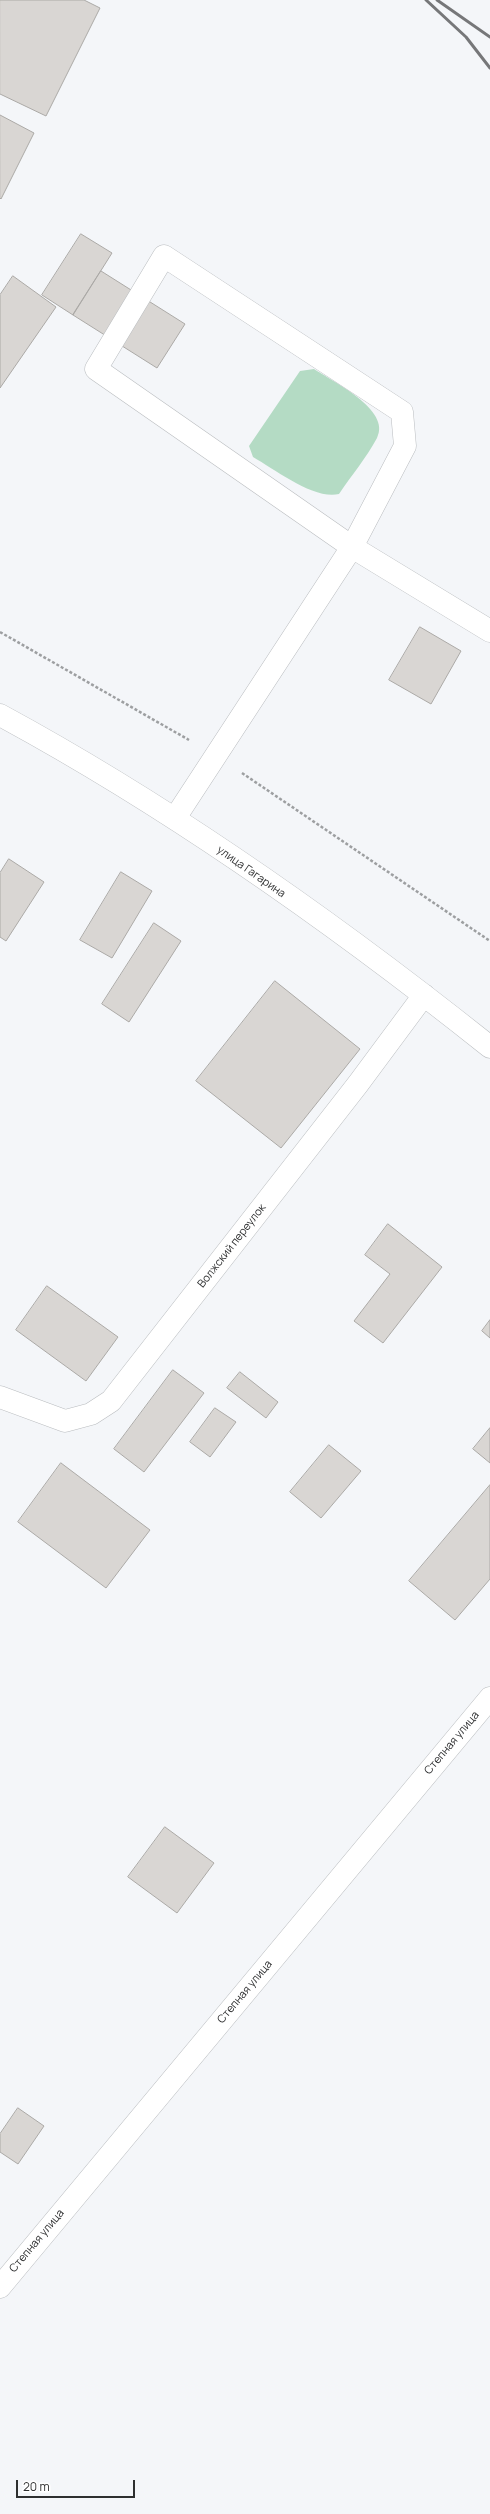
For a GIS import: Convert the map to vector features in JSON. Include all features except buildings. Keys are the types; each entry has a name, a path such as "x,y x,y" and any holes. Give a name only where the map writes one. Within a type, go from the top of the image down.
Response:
{"street":[{"path":"175,818 352,547 405,446 402,412 164,256 96,369 352,547 490,631"},
{"name":"улица Гагарина","path":"0,715 66,751 175,818 424,995 490,1047"},
{"name":"Волжский переулок","path":"0,1397 65,1421 90,1414 111,1401 358,1084 424,995"},
{"name":"Степная улица","path":"0,2287 490,1698"}],"path":[{"path":"0,632 216,755 490,941"}],"green space":[{"path":"314,369 358,398 376,417 379,427 377,438 373,445 339,494 329,495 318,493 295,483 253,457 249,446 300,371"}],"railway":[{"path":"426,0 466,37 490,68"},
{"path":"437,0 490,37"}]}
